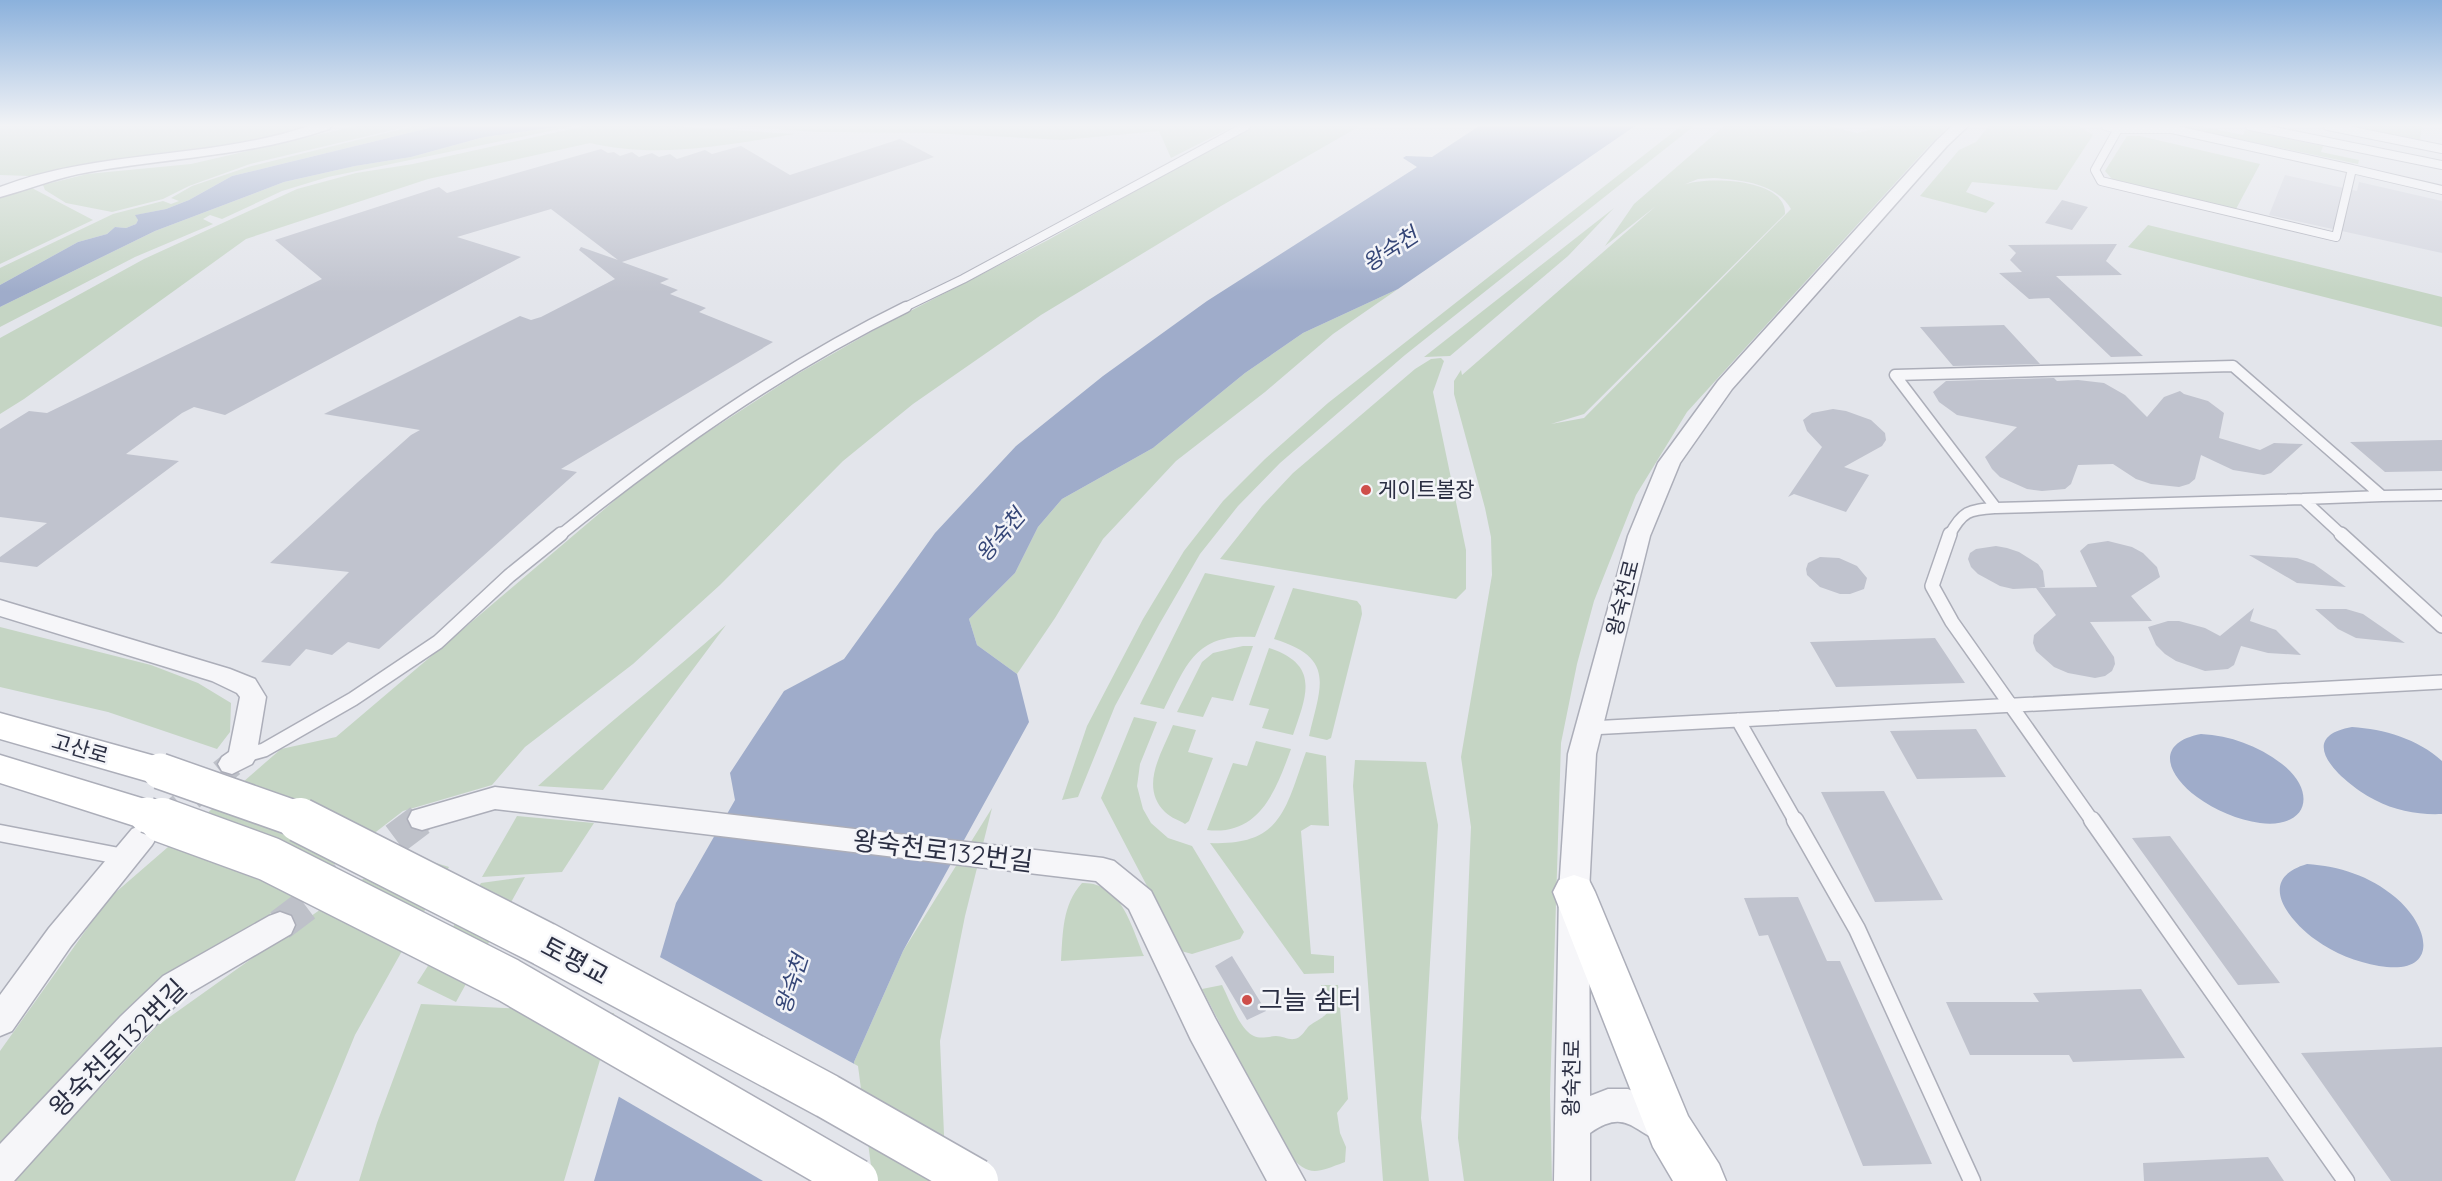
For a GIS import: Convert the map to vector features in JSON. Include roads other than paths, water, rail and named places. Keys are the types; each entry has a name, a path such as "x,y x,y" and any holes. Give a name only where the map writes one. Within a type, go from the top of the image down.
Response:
{"street":[{"path":"0,192 32,181"},
{"name":"왕숙천로","path":"1572,1181 1574,892 1582,754 1639,536 1669,464 1725,385 1908,181"},
{"path":"0,608 221,675 246,686 253,698 237,760"},
{"name":"고산로","path":"0,726 160,771"},
{"name":"고산로","path":"0,769 138,836"},
{"name":"토평교","path":"160,771 308,823 544,944 827,1096 976,1181"},
{"name":"왕숙천로132번길","path":"422,819 495,798 1103,870 1140,900 1203,1029 1287,1181"},
{"path":"0,1021 60,937 138,836 269,859 508,980 856,1181"},
{"path":"1574,892 1670,1131 1701,1181"},
{"name":"왕숙천로132번길","path":"0,1170 125,1035 174,986 280,925"},
{"path":"1571,1126 1595,1108 1618,1104 1642,1110 1670,1131"}],"lane":[{"path":"237,760 264,750 333,710 438,642 509,576 638,472 775,379 880,319 963,279 1144,181"},
{"path":"2101,181 2336,237 2349,181"},
{"path":"2404,181 2442,190"},
{"path":"1996,508 1895,375 2233,366 2382,496"},
{"path":"2346,1181 1952,622 1932,586 1947,539 1971,509 2442,495"},
{"path":"2303,499 2442,626"},
{"path":"1590,728 2442,682"},
{"path":"1737,720 1857,929 1972,1181"},
{"path":"0,833 138,836"}],"water":[{"path":"223,181 288,181 155,231 0,307 0,285 78,242 107,234 115,227 126,228 136,224 138,220 135,215 166,209 189,200"},
{"name":"왕숙천","path":"1395,181 1555,181 1398,289 1303,333 1245,373 1153,448 1062,499 1038,527 1015,573 969,619 977,645 1017,674 1029,722 903,951 854,1062 870,1181 594,1181 676,903 735,800 730,773 784,691 844,659 935,533 1016,446 1103,376 1207,301"},
{"path":"2352,727 2376,730 2411,741 2433,753 2442,761 2442,814 2408,812 2383,804 2363,793 2339,774 2329,762 2324,751 2325,741 2334,733"},
{"path":"2201,734 2243,743 2282,764 2300,785 2303,796 2298,814 2289,820 2260,823 2227,814 2197,797 2178,779 2170,761 2171,752 2176,745 2186,738"},
{"path":"2307,864 2354,873 2375,883 2395,897 2416,921 2422,934 2421,956 2413,964 2399,967 2379,966 2338,953 2305,931 2287,911 2280,889 2283,879 2292,871"}],"tunnel":[{"path":"161,822 232,764"},
{"path":"418,822 422,819"},
{"path":"158,824 162,820"},
{"path":"280,925 420,820"}],"place":[{"name":"게이트볼장","path":"1366,490"},
{"name":"그늘 쉼터","path":"1247,1000"}]}
